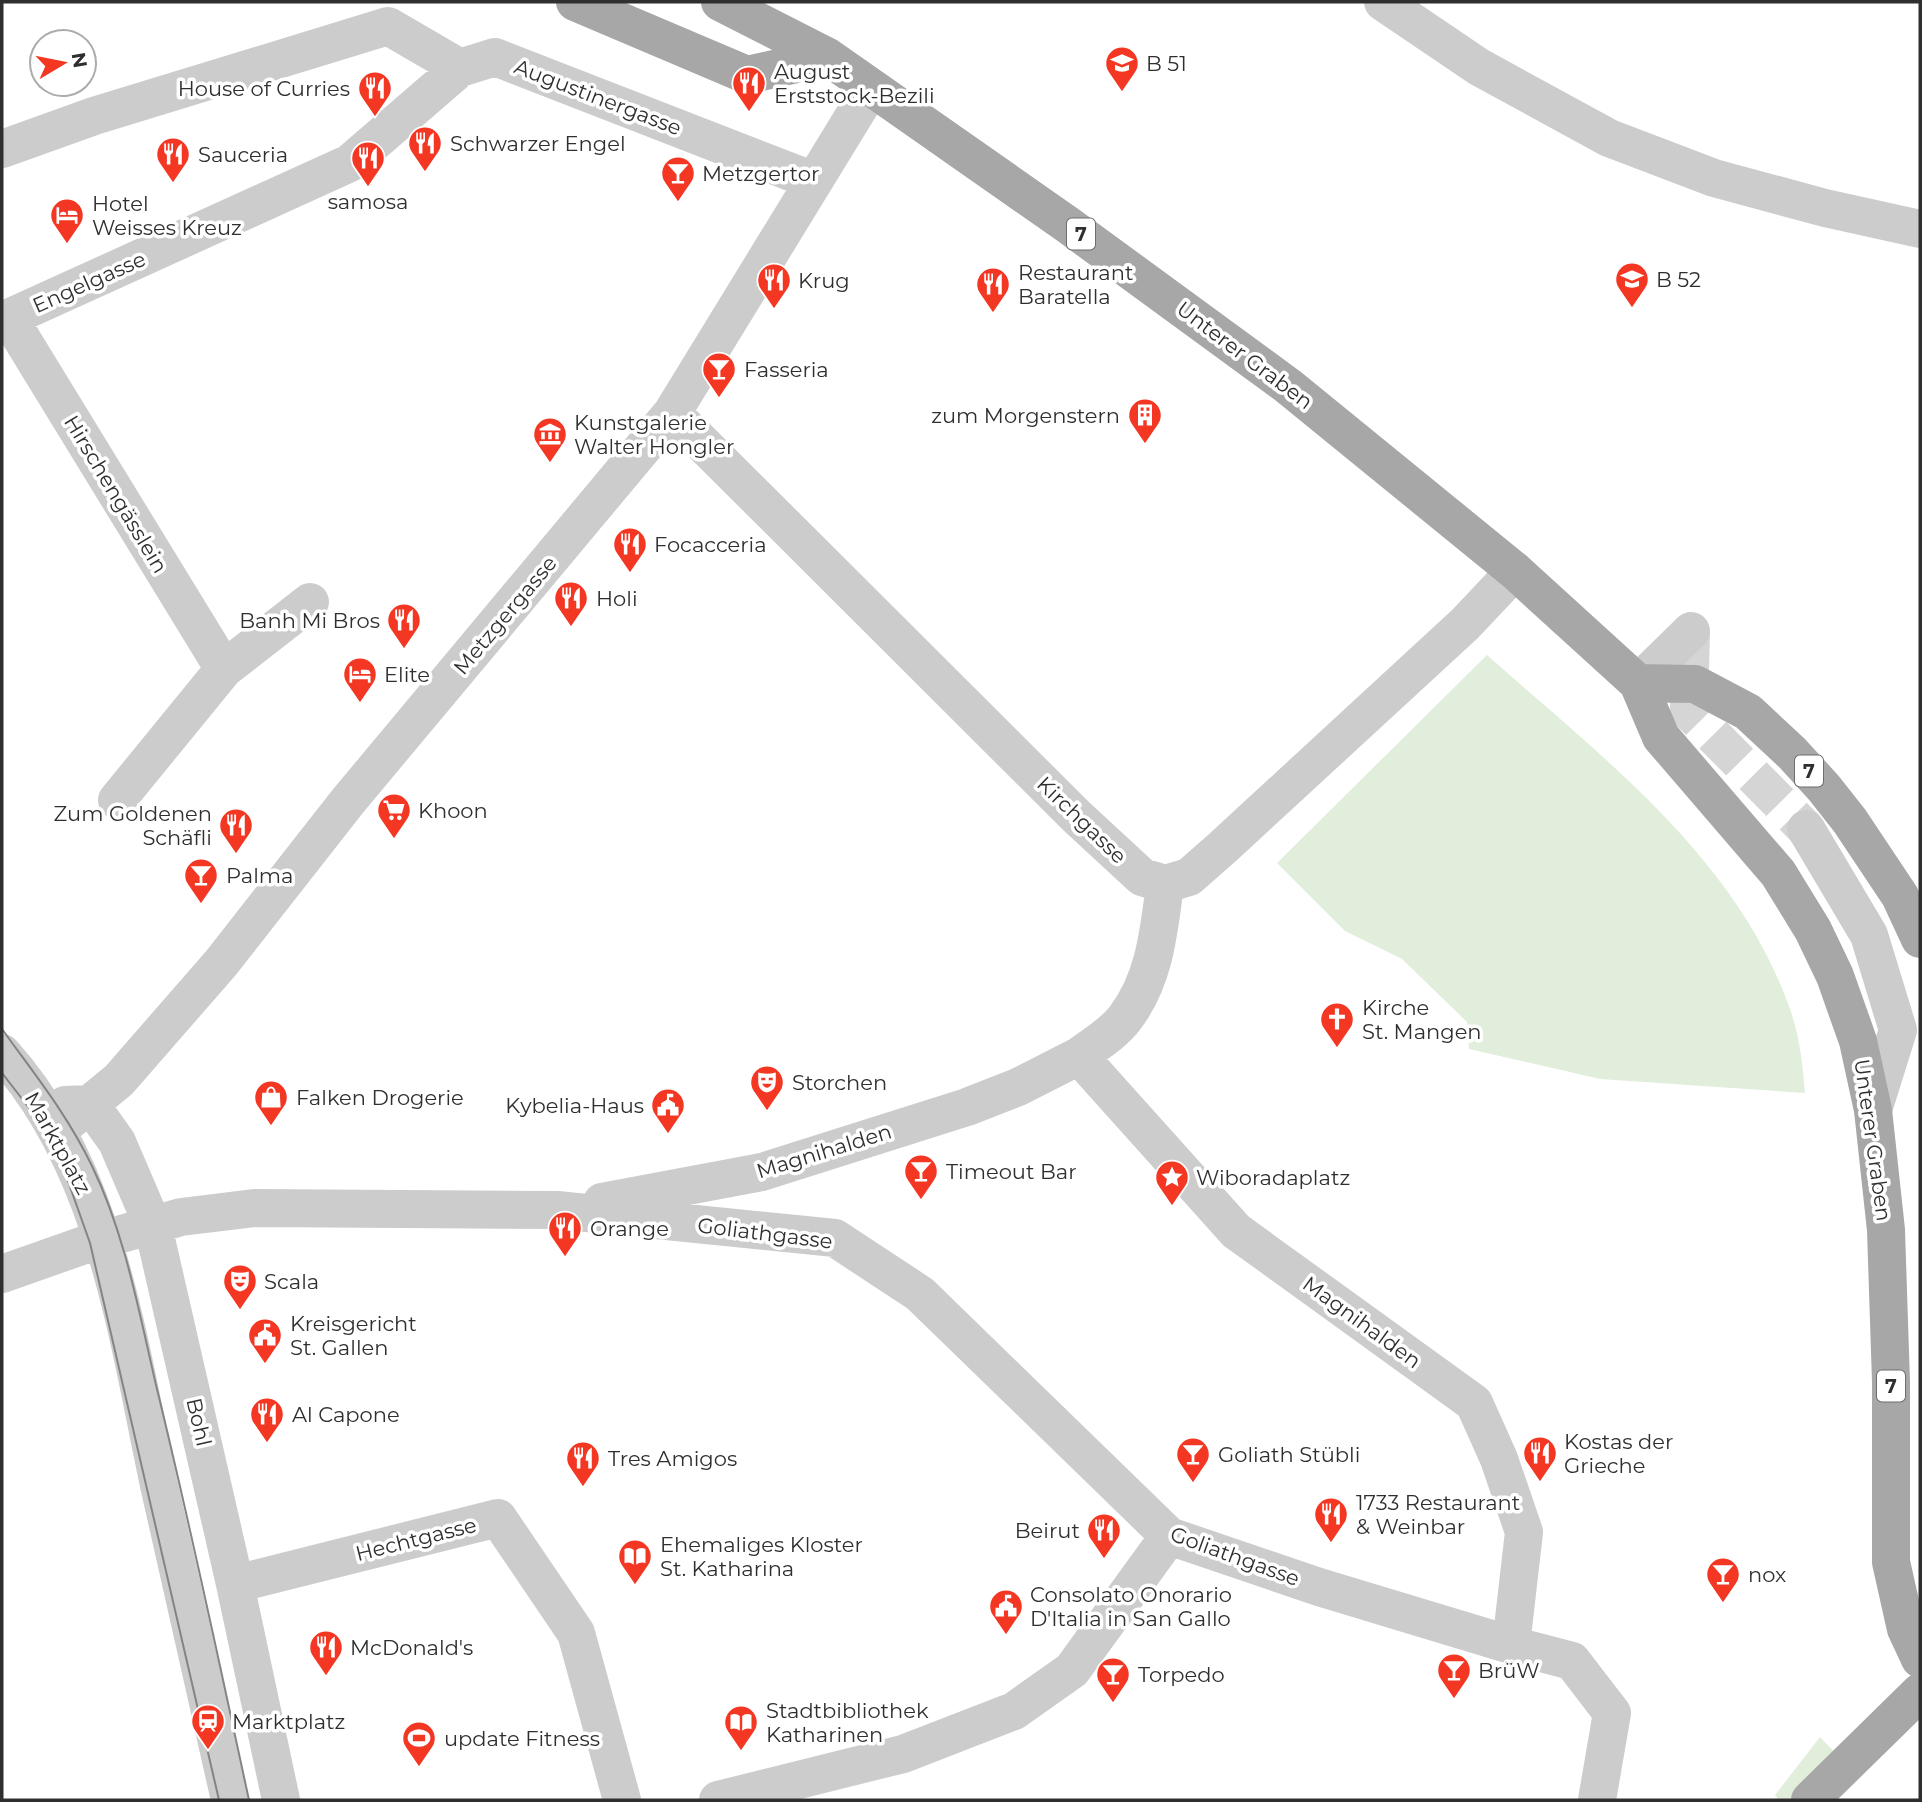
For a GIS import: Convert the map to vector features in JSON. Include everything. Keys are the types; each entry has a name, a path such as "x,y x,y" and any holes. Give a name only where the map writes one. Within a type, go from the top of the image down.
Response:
{"main road":[{"path":"575,2 747,75 828,57"},
{"name":"Unterer Graben","path":"720,2 828,57 1068,225 1288,386 1515,571 1638,683 1661,737 1778,873 1813,930 1835,976 1857,1041 1873,1110 1886,1230 1891,1382 1891,1562 1906,1629 1920,1659"},
{"name":"7","path":"1638,683 1695,684 1748,712 1824,788 1850,821 1900,896 1920,939"},
{"path":"1810,1800 1920,1692"}],"street":[{"path":"1383,2 1479,67 1609,138 1714,178 1825,208 1920,229"},
{"path":"2,149 388,14 460,68"},
{"name":"Augustinergasse","path":"460,68 495,57 814,181"},
{"name":"Engelgasse","path":"5,320 350,163 460,68"},
{"name":"Metzgergasse","path":"90,1104 119,1080 221,962 348,801 672,412 871,88"},
{"name":"Hirschengässlein","path":"5,320 224,669"},
{"name":"Kirchgasse","path":"672,412 1076,816 1142,877 1165,884"},
{"path":"1165,884 1189,877 1222,848 1465,624 1515,571"},
{"path":"117,800 224,669 310,602"},
{"path":"1638,683 1691,631"},
{"path":"1806,829 1868,935 1898,1030 1873,1110"},
{"name":"Magnihalden","path":"557,1210 762,1172 967,1107 1018,1087 1079,1056 1124,1019 1146,983 1156,947 1165,884"},
{"name":"Marktplatz","path":"2,1053 49,1118 90,1199 102,1240"},
{"name":"Magnihalden","path":"1079,1056 1236,1231 1474,1404 1499,1459 1524,1532 1511,1646"},
{"path":"49,1118 90,1104"},
{"name":"Bohl","path":"90,1104 117,1142 153,1226 235,1584 281,1800"},
{"name":"Goliathgasse","path":"2,1274 181,1217 254,1209 557,1210 835,1238 920,1294 1168,1536 1319,1587 1511,1646 1572,1661 1612,1713 1597,1800"},
{"path":"102,1240 125,1326 230,1800"},
{"name":"Hechtgasse","path":"235,1584 498,1518 576,1633 622,1800"},
{"path":"718,1800 903,1754 1014,1711 1072,1670 1168,1536"}],"green space":[{"path":"1487,655 1577,733 1664,816 1704,861 1739,908 1769,960 1792,1015 1799,1044 1805,1093 1600,1079 1469,1049 1467,1022 1402,959 1345,931 1277,863"},
{"path":"1820,1737 1839,1757 1798,1800 1779,1800 1775,1795"}],"tunnel":[{"path":"1691,631 1689,711 1806,829"}],"tram line":[{"path":"2,1029 72,1129 92,1166 114,1219 137,1302 181,1489 249,1800"},
{"path":"2,1073 40,1122 63,1167 90,1243 219,1800"}],"place":[{"name":"B 51","path":"1122,93"},
{"name":"August Erststock-Bezili","path":"749,113"},
{"name":"House of Curries","path":"375,118"},
{"name":"Schwarzer Engel","path":"425,173"},
{"name":"Sauceria","path":"173,184"},
{"name":"samosa","path":"368,188"},
{"name":"Metzgertor","path":"678,203"},
{"name":"Hotel Weisses Kreuz","path":"67,245"},
{"name":"B 52","path":"1632,309"},
{"name":"Krug","path":"774,310"},
{"name":"Restaurant Baratella","path":"993,314"},
{"name":"Fasseria","path":"719,399"},
{"name":"zum Morgenstern","path":"1145,445"},
{"name":"Kunstgalerie Walter Hongler","path":"550,464"},
{"name":"Focacceria","path":"630,574"},
{"name":"Holi","path":"571,628"},
{"name":"Banh Mi Bros","path":"404,650"},
{"name":"Elite","path":"360,704"},
{"name":"Khoon","path":"394,840"},
{"name":"Zum Goldenen Schäfli","path":"236,855"},
{"name":"Palma","path":"201,905"},
{"name":"Kirche St. Mangen","path":"1337,1049"},
{"name":"Storchen","path":"767,1112"},
{"name":"Falken Drogerie","path":"271,1127"},
{"name":"Kybelia-Haus","path":"668,1135"},
{"name":"Timeout Bar","path":"921,1201"},
{"name":"Wiboradaplatz","path":"1172,1207"},
{"name":"Orange","path":"565,1258"},
{"name":"Scala","path":"240,1311"},
{"name":"Kreisgericht St. Gallen","path":"265,1365"},
{"name":"Al Capone","path":"267,1444"},
{"name":"Kostas der Grieche","path":"1540,1483"},
{"name":"Goliath Stübli","path":"1193,1484"},
{"name":"Tres Amigos","path":"583,1488"},
{"name":"1733 Restaurant & Weinbar","path":"1331,1544"},
{"name":"Beirut","path":"1104,1560"},
{"name":"Ehemaliges Kloster St. Katharina","path":"635,1586"},
{"name":"nox","path":"1723,1604"},
{"name":"Consolato Onorario D'Italia in San Gallo","path":"1006,1636"},
{"name":"McDonald's","path":"326,1677"},
{"name":"BrüW","path":"1454,1700"},
{"name":"Torpedo","path":"1113,1704"},
{"name":"Marktplatz","path":"208,1751"},
{"name":"Stadtbibliothek Katharinen","path":"741,1752"},
{"name":"update Fitness","path":"419,1768"}]}
